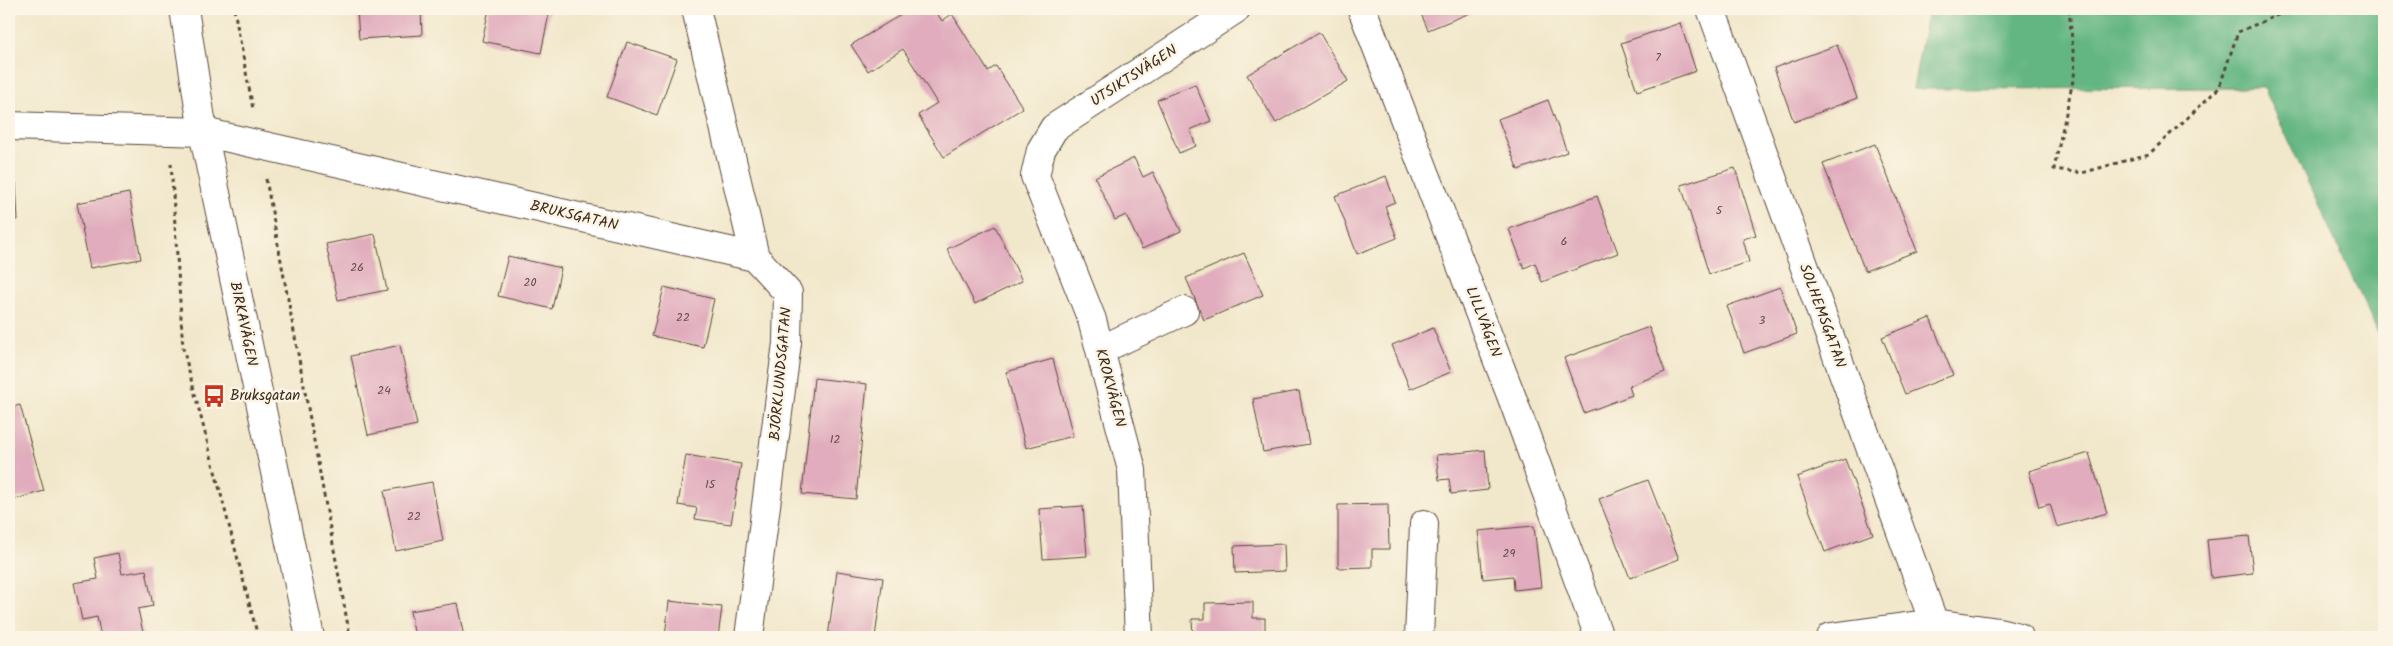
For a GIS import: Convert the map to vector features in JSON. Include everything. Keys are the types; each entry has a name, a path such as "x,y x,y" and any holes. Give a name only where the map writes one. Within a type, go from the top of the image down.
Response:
{"street":[{"name":"BIRKAVÄGEN","path":"184,9 202,132 310,637"},
{"name":"BJÖRKLUNDSGATAN","path":"696,9 755,257 788,293 787,343 749,637"},
{"name":"UTSIKTSVÄGEN","path":"1041,150 1054,128 1236,9"},
{"name":"LILLVÄGEN","path":"1362,9 1514,403 1599,637"},
{"name":"SOLHEMSGATAN","path":"1711,9 1934,623"},
{"name":"BRUKSGATAN","path":"9,126 202,132 755,257"},
{"name":"KROKVÄGEN","path":"1041,150 1035,176 1092,320 1132,470 1138,637"},
{"path":"1100,350 1184,310"},
{"path":"1419,637 1424,524"},
{"path":"1831,637 1934,623 2000,632 2019,637"}],"path":[{"path":"234,9 350,637"},
{"path":"2069,9 2075,71 2054,169 2082,173 2149,154 2219,88 2238,32 2292,9"},
{"path":"169,131 183,348 258,637"}],"green space":[{"path":"1928,9 2384,9 2384,332 2379,335 2264,88 1913,89"}],"building":[{"path":"357,9 421,9 422,35 359,39"},
{"path":"489,9 550,9 541,53 482,41"},
{"path":"910,9 934,9 942,21 952,14 988,71 996,66 1023,108 944,157 918,115 937,103 903,49 868,71 851,45"},
{"path":"1419,9 1474,9 1475,11 1428,30"},
{"path":"1680,23 1696,71 1637,91 1621,43"},
{"path":"1319,32 1348,81 1276,123 1247,75"},
{"path":"627,42 677,59 657,115 607,97"},
{"path":"1837,45 1857,98 1794,122 1774,68"},
{"path":"1195,84 1211,121 1190,130 1196,146 1179,153 1157,100"},
{"path":"1548,100 1567,152 1518,170 1498,119"},
{"path":"1875,144 1917,251 1865,271 1823,164"},
{"path":"1134,158 1143,177 1153,172 1181,231 1142,249 1126,215 1115,220 1095,177"},
{"path":"1735,168 1756,235 1743,239 1749,262 1709,274 1681,185"},
{"path":"1386,176 1395,202 1385,206 1397,238 1357,254 1335,196"},
{"path":"9,183 16,183 18,220 9,220"},
{"path":"129,193 141,259 90,268 77,203"},
{"path":"1597,196 1618,253 1542,282 1535,263 1524,268 1509,229"},
{"path":"995,226 1022,281 975,304 947,249"},
{"path":"375,234 387,290 338,300 326,244"},
{"path":"1244,253 1263,295 1204,320 1186,278"},
{"path":"508,256 561,268 552,309 498,296"},
{"path":"664,287 714,299 703,347 652,336"},
{"path":"1780,287 1797,334 1744,353 1727,306"},
{"path":"1930,318 1953,375 1905,394 1882,337"},
{"path":"1649,327 1665,372 1629,386 1632,395 1584,413 1564,358"},
{"path":"1433,328 1451,372 1410,389 1392,345"},
{"path":"400,345 417,425 368,435 351,356"},
{"path":"1053,359 1073,436 1026,448 1006,372"},
{"path":"814,378 867,384 856,499 802,494"},
{"path":"1299,391 1309,444 1263,452 1253,399"},
{"path":"20,405 44,491 9,501 9,408"},
{"path":"1485,450 1488,490 1451,494 1449,479 1439,480 1436,455"},
{"path":"2089,453 2107,513 2057,527 2050,504 2039,507 2029,471"},
{"path":"686,455 741,464 731,524 695,519 697,508 678,505"},
{"path":"1845,459 1873,534 1825,552 1797,477"},
{"path":"1648,480 1679,559 1630,578 1599,499"},
{"path":"432,482 443,541 396,551 384,491"},
{"path":"1388,504 1389,549 1372,549 1372,567 1338,568 1338,505"},
{"path":"1083,506 1087,556 1043,559 1039,509"},
{"path":"1534,526 1541,587 1514,590 1513,576 1483,579 1478,531"},
{"path":"2249,536 2253,573 2211,578 2207,540"},
{"path":"1284,544 1285,571 1235,573 1234,546"},
{"path":"118,553 122,574 146,570 153,606 138,609 144,637 101,637 97,617 82,620 74,583 98,579 94,558"},
{"path":"837,571 883,578 875,637 828,637"},
{"path":"669,601 722,607 718,637 665,637"},
{"path":"1253,602 1253,618 1265,618 1265,637 1193,637 1192,619 1205,619 1205,603"},
{"path":"457,603 464,637 415,637 410,611"}],"place":[{"name":"Bruksgatan","path":"214,396"}]}
